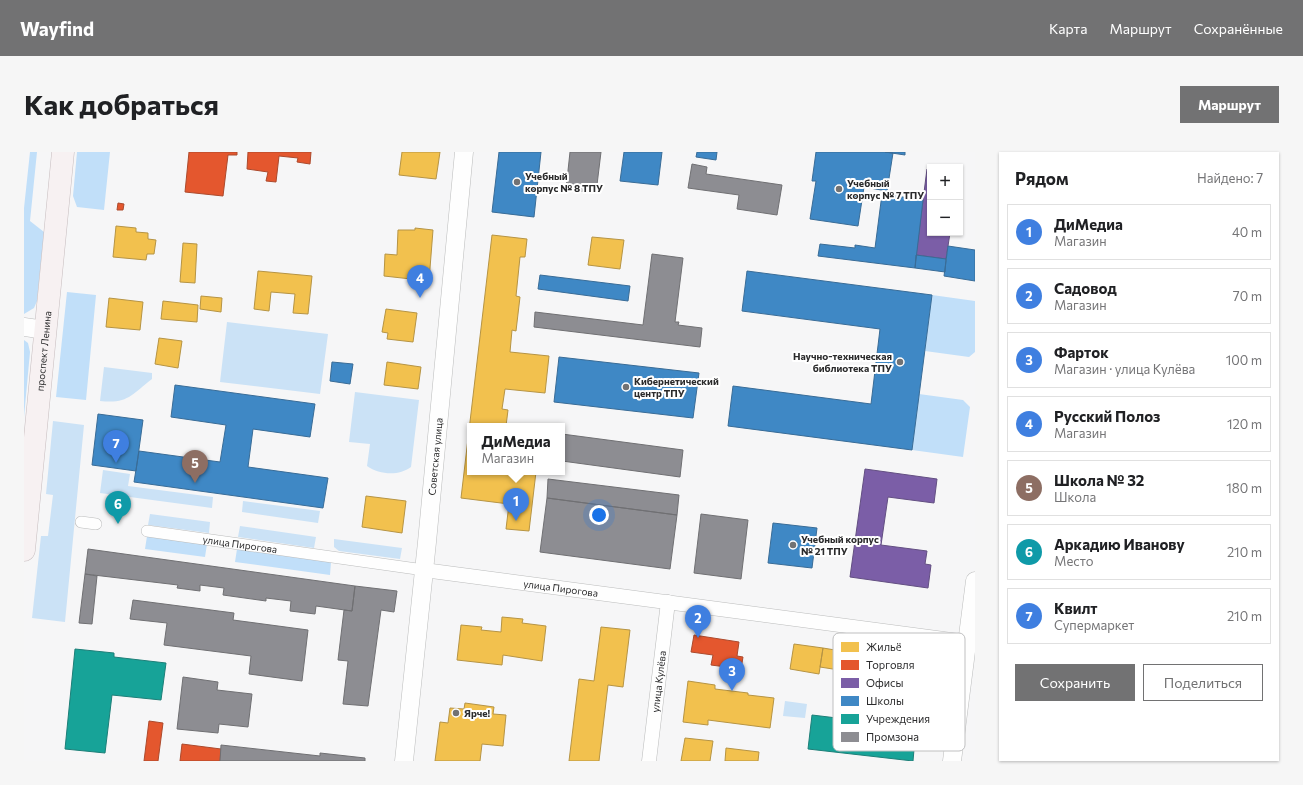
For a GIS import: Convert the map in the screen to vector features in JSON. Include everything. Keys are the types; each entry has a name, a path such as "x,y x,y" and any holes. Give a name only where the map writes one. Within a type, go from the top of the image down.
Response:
{"main road":[{"name":"проспект Ленина","path":"24,550 63,152"}],"street":[{"name":"Советская улица","path":"404,761 464,152"},
{"path":"24,328 45,330"},
{"path":"81,522 96,524"},
{"name":"улица Пирогова","path":"147,531 424,570 903,633"},
{"path":"965,680 971,642 975,581"},
{"name":"улица Кулёва","path":"649,761 668,602"},
{"path":"952,761 954,751"}],"shaded area":[{"path":"30,152 37,152 30,221 44,232 37,301 34,308 24,314 24,208"},
{"path":"77,152 110,152 104,210 77,207 73,196"},
{"path":"67,292 96,295 86,400 56,397"},
{"path":"932,295 975,301 975,352 969,357 925,351"},
{"path":"227,322 328,334 320,394 220,382"},
{"path":"24,340 28,343 30,352 24,417"},
{"path":"104,367 152,373 152,379 134,394 123,400 109,402 100,401"},
{"path":"355,392 419,400 411,467 395,473 383,473 372,469 367,466 370,444 349,442"},
{"path":"919,394 963,400 970,407 963,457 912,450"},
{"path":"53,421 84,425 65,622 32,618 41,536 48,536 53,495 46,494"},
{"path":"103,470 130,474 128,486 213,497 212,508 100,493"},
{"path":"243,501 320,511 318,523 242,512"},
{"path":"150,514 210,522 209,533 148,525"},
{"path":"240,526 316,537 314,548 238,537"},
{"path":"147,536 207,544 205,557 145,549"},
{"path":"334,539 402,548 400,559 339,551 334,547"},
{"path":"237,549 331,562 330,575 235,562"},
{"path":"785,701 807,704 805,718 783,716"}],"building: Жильё":[{"path":"402,152 440,152 436,179 399,175"},
{"path":"116,226 136,228 136,232 148,233 148,239 156,240 154,254 147,254 146,260 113,257"},
{"path":"415,228 433,230 429,281 384,276 385,254 397,255 398,230 415,230"},
{"path":"492,235 527,239 525,257 520,257 516,296 520,297 516,331 512,330 510,352 549,356 545,393 505,389 502,409 508,410 506,423 470,423"},
{"path":"592,237 624,240 620,269 588,265"},
{"path":"183,243 197,244 195,283 180,282"},
{"path":"258,271 312,276 308,314 293,313 295,294 271,292 269,311 254,309"},
{"path":"201,296 222,298 221,312 200,309"},
{"path":"109,298 143,302 140,330 106,327"},
{"path":"163,301 198,305 197,322 161,319"},
{"path":"386,309 417,313 413,342 387,339 388,333 382,332"},
{"path":"159,338 182,341 178,368 155,364"},
{"path":"387,362 421,367 418,389 384,385"},
{"path":"467,447 467,475 536,475 529,531 506,529 509,504 461,498"},
{"path":"366,496 406,501 402,533 362,527"},
{"path":"502,617 523,619 522,623 546,626 542,661 503,655 502,665 457,660 461,625 482,627 481,630 501,632"},
{"path":"601,627 630,630 623,687 608,685 599,761 569,761 579,679 594,681"},
{"path":"794,644 823,648 819,674 790,669"},
{"path":"823,648 833,650 833,669 820,667"},
{"path":"688,681 715,685 715,689 774,698 770,728 708,720 708,725 683,722"},
{"path":"465,703 494,707 493,714 506,715 503,746 482,744 480,761 435,761 440,722 448,723 450,708 464,709"},
{"path":"685,738 713,741 710,761 681,761"},
{"path":"726,748 759,752 758,761 725,761"}],"building: Торговля":[{"path":"189,152 237,152 237,155 228,155 223,196 185,192"},
{"path":"248,152 311,152 310,164 297,162 298,158 279,156 276,182 266,181 268,172 247,169"},
{"path":"118,203 124,204 123,210 117,210"},
{"path":"694,635 739,642 737,656 743,657 741,669 711,665 713,655 691,652"},
{"path":"149,721 163,723 158,761 144,761"},
{"path":"182,744 221,749 220,761 180,761"}],"building: Офисы":[{"path":"927,169 927,236 950,236 946,259 916,255"},
{"path":"865,469 937,479 934,503 888,497 881,545 927,551 925,564 931,565 928,588 850,577"}],"building: Школы":[{"name":"Учебный корпус № 8 ТПУ","path":"499,152 541,152 534,217 492,212"},
{"name":"Учебный корпус № 8 ТПУ","path":"624,152 662,152 658,185 620,181"},
{"path":"697,152 717,152 716,160 696,157"},
{"name":"Учебный корпус № 7 ТПУ","path":"816,152 893,153 887,191 864,187 858,226 810,219 816,181 812,181"},
{"path":"885,152 905,152 905,155"},
{"path":"882,194 923,200 915,268 818,256 820,244 855,248 855,245 875,248"},
{"path":"948,246 975,250 975,281 944,276"},
{"path":"916,255 946,259 945,272 915,268"},
{"name":"Научно-техническая библиотека ТПУ","path":"747,271 932,295 912,450 728,426 733,386 871,404 880,329 742,311"},
{"path":"540,275 630,286 628,301 538,289"},
{"name":"Кибернетический центр ТПУ","path":"559,357 699,373 693,418 554,402"},
{"path":"332,362 353,364 350,384 330,381"},
{"path":"175,385 315,404 310,437 253,429 248,467 328,478 323,508 134,482 139,451 220,462 226,425 171,417"},
{"path":"98,414 143,420 136,471 92,465"},
{"name":"Учебный корпус № 21 ТПУ","path":"773,523 817,528 812,568 768,563"}],"building: Учреждения":[{"path":"75,649 114,653 114,657 166,663 161,700 112,695 105,753 65,749"},
{"path":"812,715 833,718 833,751 914,751 913,761 808,749"}],"building: Промзона":[{"path":"570,152 601,152 596,193 566,189"},
{"path":"692,164 707,167 706,174 782,185 777,215 737,209 739,195 688,188"},
{"path":"652,254 683,258 675,322 679,322 678,325 702,328 700,347 534,327 535,312 643,325"},
{"path":"565,434 683,450 680,477 565,461"},
{"path":"548,479 679,495 677,515 547,498"},
{"path":"547,498 677,515 670,569 540,552"},
{"path":"701,514 748,520 741,579 694,573"},
{"path":"88,549 355,586 352,611 316,606 315,614 290,611 291,601 266,598 266,601 223,595 224,588 200,585 200,591 177,588 178,585 85,574"},
{"path":"85,574 97,576 92,624 79,623"},
{"path":"355,586 397,591 394,612 381,610 368,706 343,704 348,661 338,660 344,610 352,611"},
{"path":"133,600 234,613 233,620 308,630 302,681 249,674 251,656 164,645 167,623 130,619"},
{"path":"183,677 218,682 217,690 252,694 248,727 219,724 218,733 177,729"},
{"path":"221,745 320,756 320,753 365,758 365,761 220,761"}],"place":[{"name":"Учебный корпус № 8 ТПУ","path":"517,182"},
{"name":"Учебный корпус № 7 ТПУ","path":"839,189"},
{"name":"Русский Полоз","path":"420,298"},
{"name":"Научно-техническая библиотека ТПУ","path":"900,362"},
{"name":"Кибернетический центр ТПУ","path":"626,387"},
{"name":"Квилт","path":"116,463"},
{"name":"Школа № 32","path":"195,483"},
{"name":"ДиМедиа","path":"516,521"},
{"name":"Аркадию Иванову","path":"118,524"},
{"name":"Учебный корпус № 21 ТПУ","path":"793,545"},
{"name":"Садовод","path":"698,638"},
{"name":"Фарток","path":"732,691"},
{"name":"Ярче!","path":"456,713"}]}
